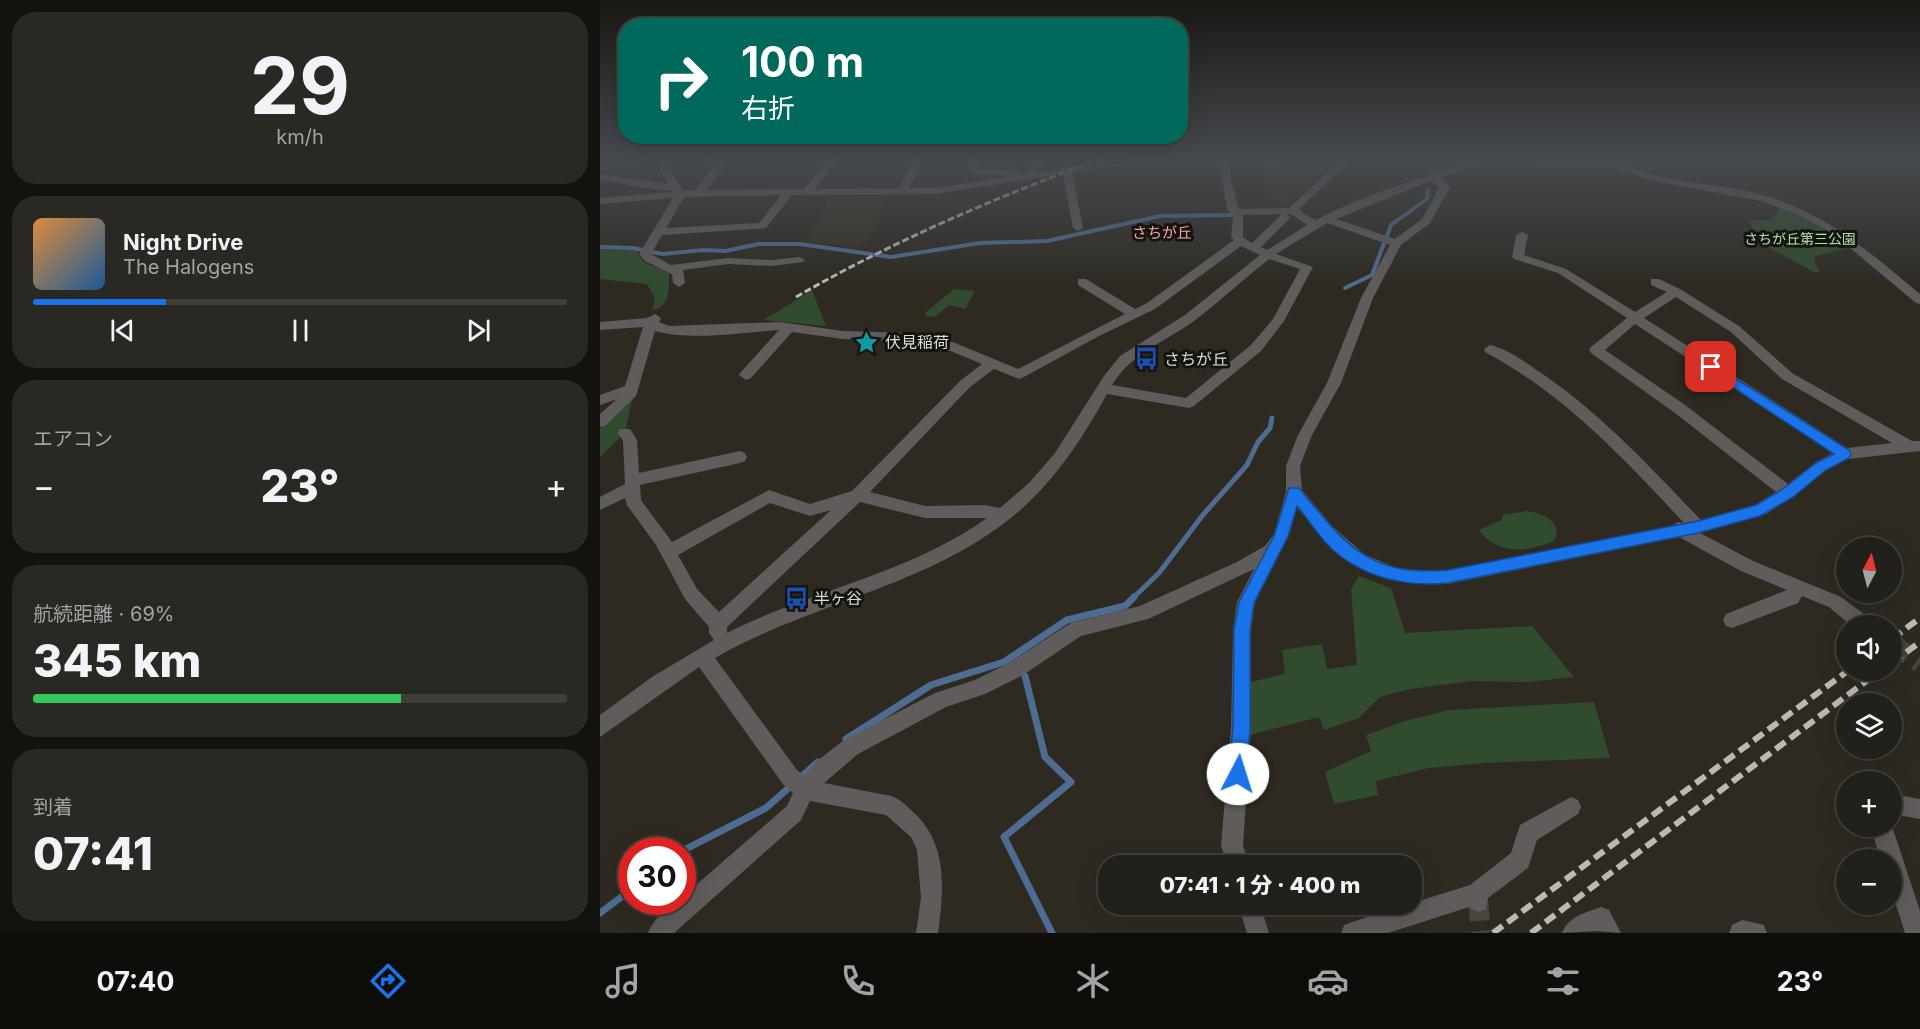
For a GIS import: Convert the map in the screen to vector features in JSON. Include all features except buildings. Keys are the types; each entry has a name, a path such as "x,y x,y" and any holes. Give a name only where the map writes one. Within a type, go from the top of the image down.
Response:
{"street":[{"path":"672,201 645,254 649,259 678,272 679,283"},
{"path":"657,232 762,226 782,201"},
{"path":"1072,201 1078,228"},
{"path":"1104,389 1189,403 1256,348 1278,321 1307,267 1268,255 1240,241 1237,237 1240,219 1232,208 1230,201"},
{"path":"1253,248 1301,201"},
{"path":"600,727 641,695 719,645 765,623 926,562 973,536 1024,499 1052,470 1119,365 1140,346 1176,328 1268,255 1316,225 1376,201"},
{"path":"1235,855 1232,846 1241,728 1242,630 1246,602 1281,536 1294,492 1293,466 1305,435 1334,383 1389,241 1426,221 1439,201"},
{"path":"1766,201 1803,213 1845,237 1920,300"},
{"path":"1237,212 1289,214 1316,225"},
{"path":"1329,220 1389,241"},
{"path":"1522,235 1518,257 1562,271 1845,454"},
{"path":"653,320 659,328 669,330 789,327 843,335 910,337 938,341 1018,374 1151,306 1240,241"},
{"path":"672,268 728,261 772,263 799,260"},
{"path":"1082,282 1134,314"},
{"path":"1655,282 1676,292 1735,329 1787,376 1914,446"},
{"path":"1676,292 1635,318 1596,350 1689,416 1788,493"},
{"path":"600,326 653,320"},
{"path":"600,422 629,396 653,320"},
{"path":"746,375 789,327"},
{"path":"1490,349 1511,359 1574,405 1642,467 1698,527"},
{"path":"718,624 856,495 965,384 991,364"},
{"path":"600,400 630,390"},
{"path":"625,434 630,440 633,501 669,552 691,594 718,624 719,645"},
{"path":"1294,492 1337,544 1360,561 1393,575 1422,579 1448,577 1678,529 1698,527 1760,510 1788,493 1821,466 1845,454 1914,446"},
{"path":"600,504 632,484 740,457"},
{"path":"669,552 769,496 810,510 856,495 925,512 984,511 1001,515"},
{"path":"1678,529 1747,566 1835,602 1852,615"},
{"path":"798,784 851,747 942,699 978,688 1022,666 1077,629 1142,613 1272,551"},
{"path":"1732,620 1792,598 1799,588"},
{"path":"702,656 798,784 891,806 918,830 928,848 932,898 927,933"},
{"path":"659,933 794,813 798,784"},
{"path":"1902,806 1920,809"},
{"path":"1352,933 1477,898 1520,860 1527,834 1570,807"},
{"path":"1902,892 1916,933"},
{"path":"1252,915 1258,933"},
{"path":"1573,933 1582,925 1601,918 1610,933"},
{"path":"1740,933 1742,931 1756,933"}],"shaded area":[{"path":"827,201 885,201 871,238 859,247 807,242"},
{"path":"1268,201 1292,201 1286,206 1269,207"}],"green space":[{"name":"さちが丘第三公園","path":"1780,207 1815,223 1851,247 1816,256 1814,261 1820,272 1814,272 1759,242 1749,221 1772,219"},
{"path":"600,249 637,250 638,255 645,262 669,270 668,295 663,305 652,310 655,298 647,284 600,279"},
{"path":"954,289 975,291 965,309 949,305 935,317 927,316 925,313"},
{"path":"812,290 826,326 764,320"},
{"path":"632,400 625,432 600,457 600,429"},
{"path":"1527,511 1545,516 1554,524 1557,534 1554,541 1534,548 1504,548 1495,544 1479,530 1502,520 1502,515"},
{"path":"1359,576 1391,588 1405,633 1532,626 1574,677 1527,682 1472,681 1410,689 1380,697 1359,718 1324,730 1319,717 1250,735 1250,682 1285,674 1282,650 1322,644 1327,669 1357,665 1351,589"},
{"path":"1594,702 1610,758 1484,763 1429,768 1376,781 1378,795 1334,804 1325,772 1371,751 1366,735 1408,720 1449,710"}],"waterway":[{"path":"1345,288 1372,275 1391,225 1425,201"},
{"path":"600,247 633,248 662,254 703,250 725,251 759,244 800,244 891,257 980,243 1047,241 1160,216 1234,215"},
{"path":"1133,598 1159,573 1202,516 1247,465 1258,442 1270,428 1272,418"},
{"path":"846,739 931,685 1004,662 1067,620 1125,606 1133,598"},
{"path":"1025,676 1045,757 1071,782 1004,837 1052,933"},
{"path":"696,844 766,808 818,762"},
{"path":"600,913 618,900"}],"tunnel":[{"path":"1902,651 1920,663"},
{"path":"1478,901 1481,933"}],"railway":[{"path":"796,297 909,238 994,201"},
{"path":"1902,632 1920,618"},
{"path":"1902,656 1920,642"},
{"path":"1493,933 1836,680"},
{"path":"1531,933 1866,681"}],"place":[{"name":"伏見稲荷","path":"867,342"},
{"name":"さちが丘","path":"1146,359"},
{"name":"半ヶ谷","path":"796,598"}],"district":[{"name":"さちが丘","path":"1162,233"}],"route":[{"path":"1238,774 1242,630 1246,602 1281,536 1294,492 1337,544 1360,561 1393,575 1422,579 1448,577 1678,529 1698,527 1760,510 1788,493 1821,466 1845,454 1711,367"}]}
